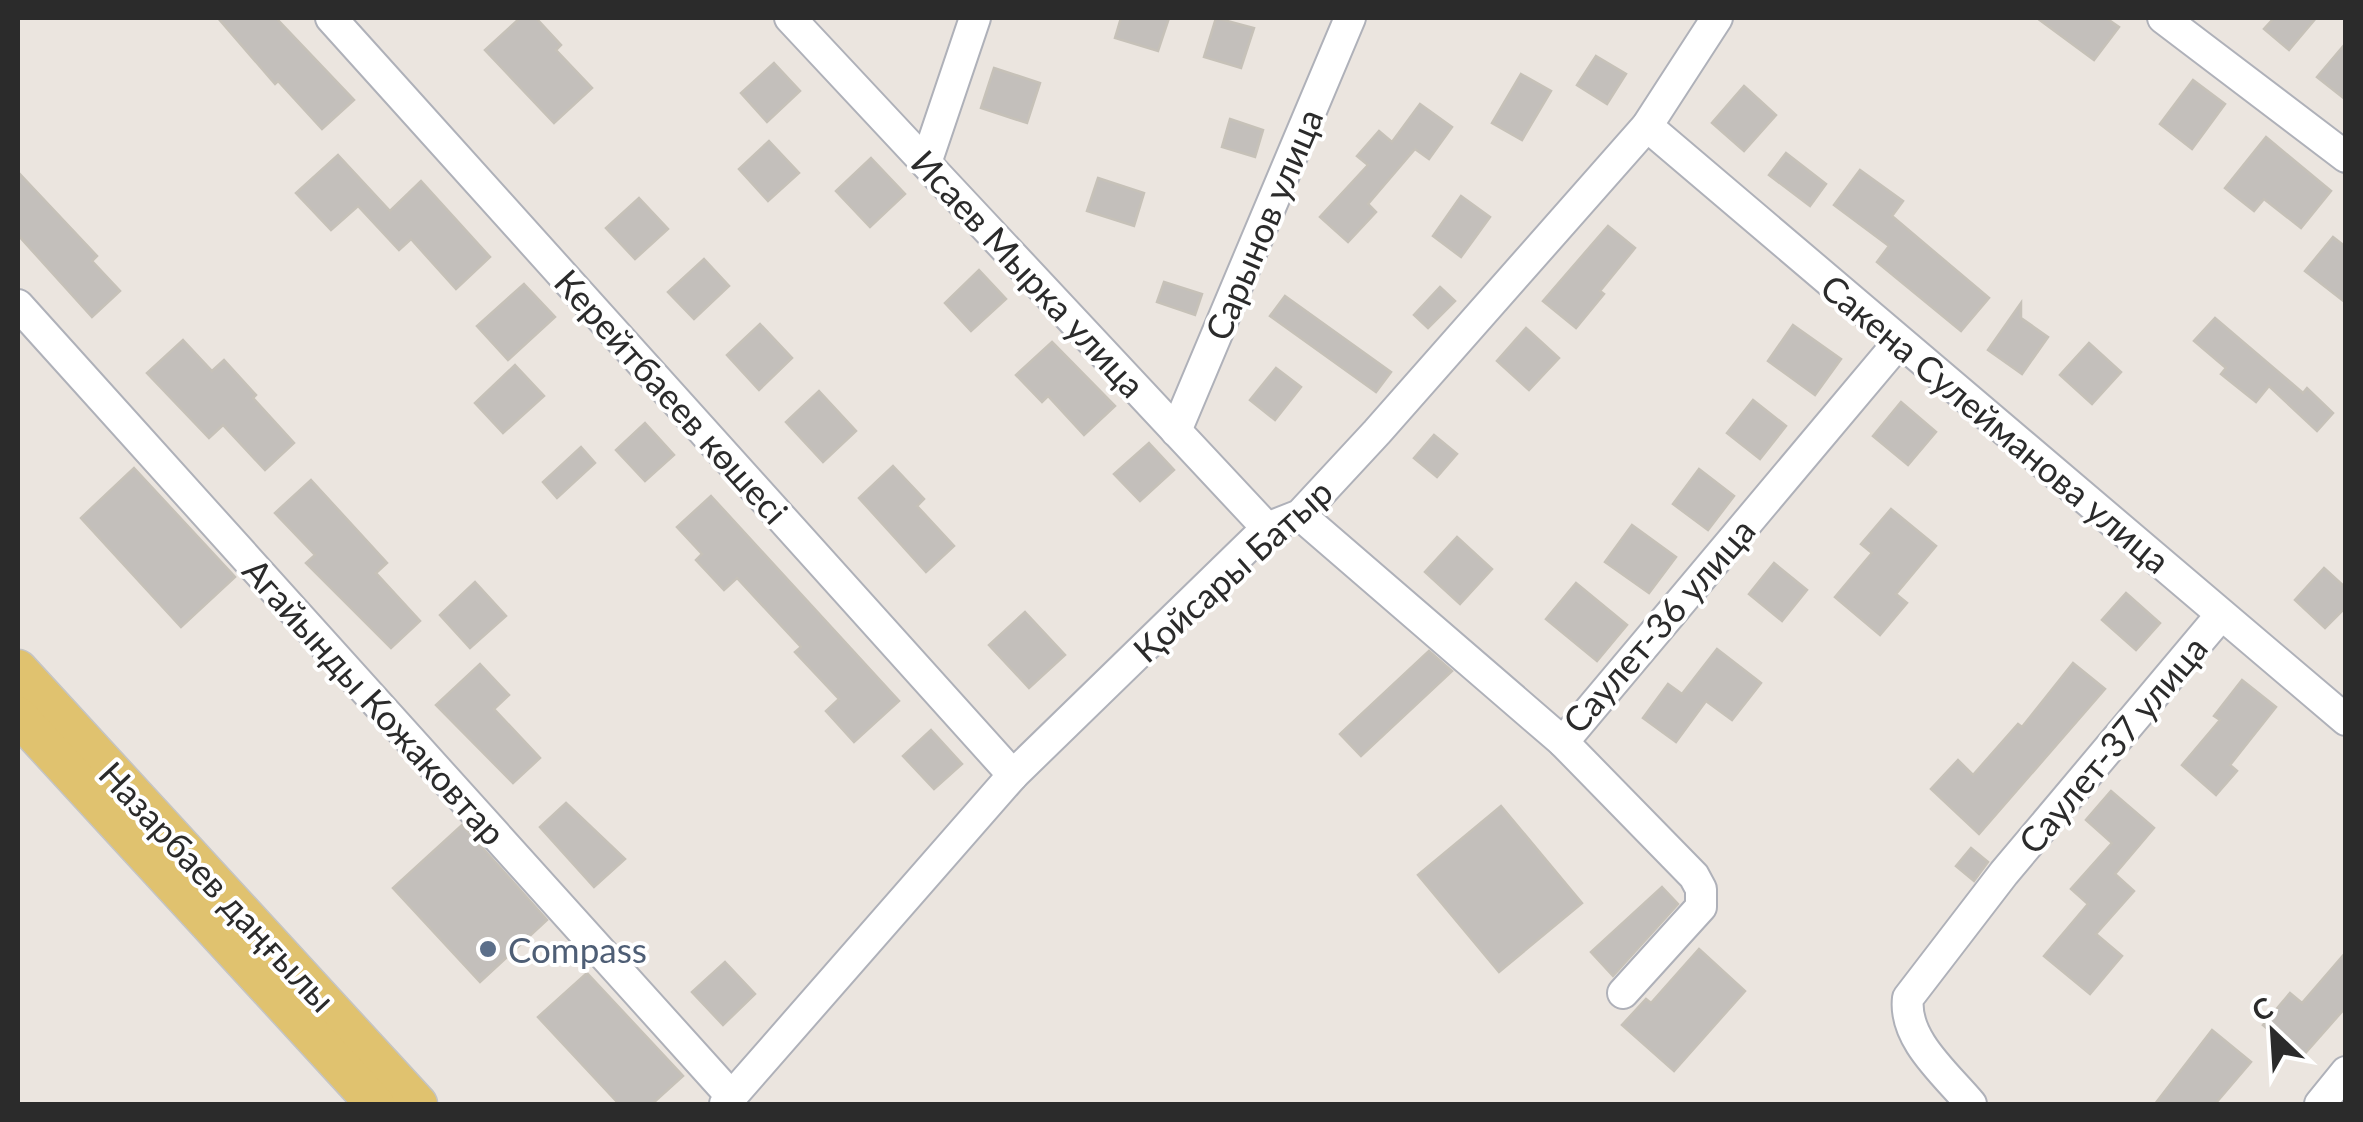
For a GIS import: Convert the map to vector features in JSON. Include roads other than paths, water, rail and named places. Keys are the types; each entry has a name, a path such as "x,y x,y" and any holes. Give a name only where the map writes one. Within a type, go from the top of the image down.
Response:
{"main road":[{"name":"Назарбаев даңғылы","path":"18,668 418,1104"},
{"name":"Назарбаев даңғылы","path":"18,716 375,1104"}],"street":[{"name":"Керейтбаеев көшесі","path":"330,18 1013,775"},
{"name":"Исаев Мырка улица","path":"790,18 1267,528"},
{"path":"926,162 975,18"},
{"name":"Сарынов улица","path":"1176,431 1350,18"},
{"name":"Қойсары Батыр","path":"728,1101 1013,775 1267,528 1300,514 1377,432 1647,126 1718,18"},
{"path":"2162,18 2346,157"},
{"name":"Сакена Сулейманова улица","path":"1647,126 2346,720"},
{"name":"Агайынды Кожаковтар","path":"18,305 728,1101"},
{"name":"Саулет-36 улица","path":"1300,514 1563,742 1900,342"},
{"name":"Саулет-37 улица","path":"1970,1104 1911,1032 1906,1015 1908,998 2004,873 2221,615"},
{"path":"1563,742 1694,876 1701,889 1701,908 1623,993"},
{"path":"2320,1104 2346,1072"}],"place":[{"name":"Compass","path":"488,949"}]}
